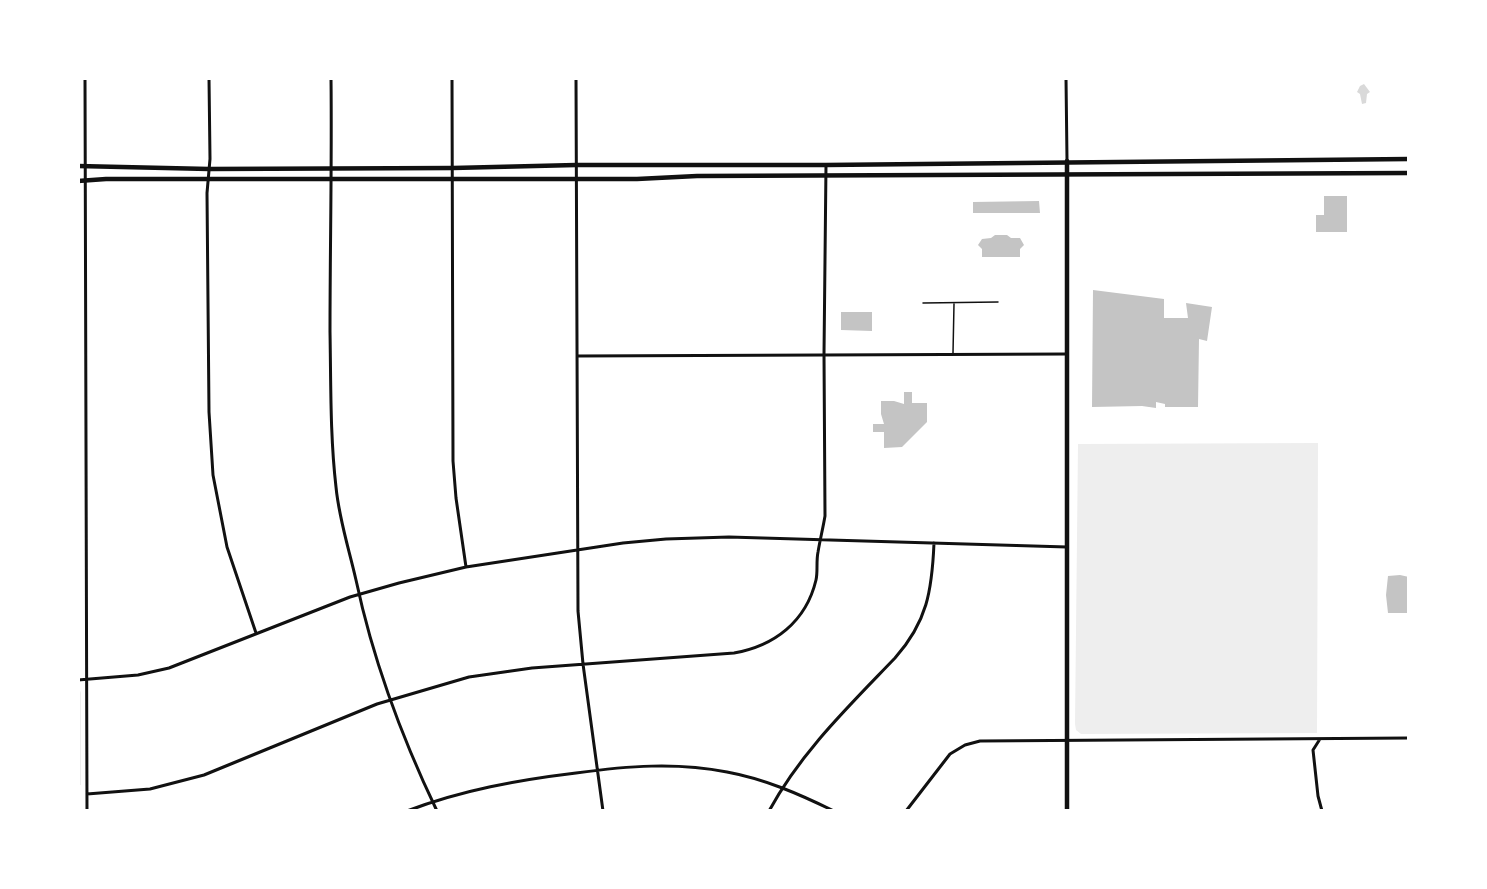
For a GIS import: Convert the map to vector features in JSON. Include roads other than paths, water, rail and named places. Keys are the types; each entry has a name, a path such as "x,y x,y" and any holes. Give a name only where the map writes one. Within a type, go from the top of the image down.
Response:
{"main road":[{"path":"78,166 209,169 453,168 576,165 826,165 1409,159"},
{"path":"1067,162 1067,811"},
{"path":"78,181 1409,173"}],"street":[{"path":"85,78 87,811"},
{"path":"209,78 209,412 213,475 227,548 256,633"},
{"path":"331,78 332,450 342,524 369,636 391,699 437,811"},
{"path":"452,78 453,461 466,567"},
{"path":"576,78 578,611 603,811"},
{"path":"1066,78 1067,162"},
{"path":"87,794 150,789 204,775 391,699 470,677 532,668 734,653 764,645 791,626 806,606 816,580 818,552 825,516 826,165"},
{"path":"576,356 1067,354"},
{"path":"78,680 138,675 169,668 358,595 466,567 634,542 696,537 1067,547"},
{"path":"769,811 822,735 900,652 920,624 932,587 934,543"},
{"path":"1320,738 1313,750 1317,796 1322,811"},
{"path":"906,811 944,760 965,745 989,741 1409,738"},
{"path":"407,811 432,801 496,784 640,766 693,767 736,774 783,788 834,811"}],"lane":[{"path":"923,303 998,302"},
{"path":"953,354 954,304"}]}
